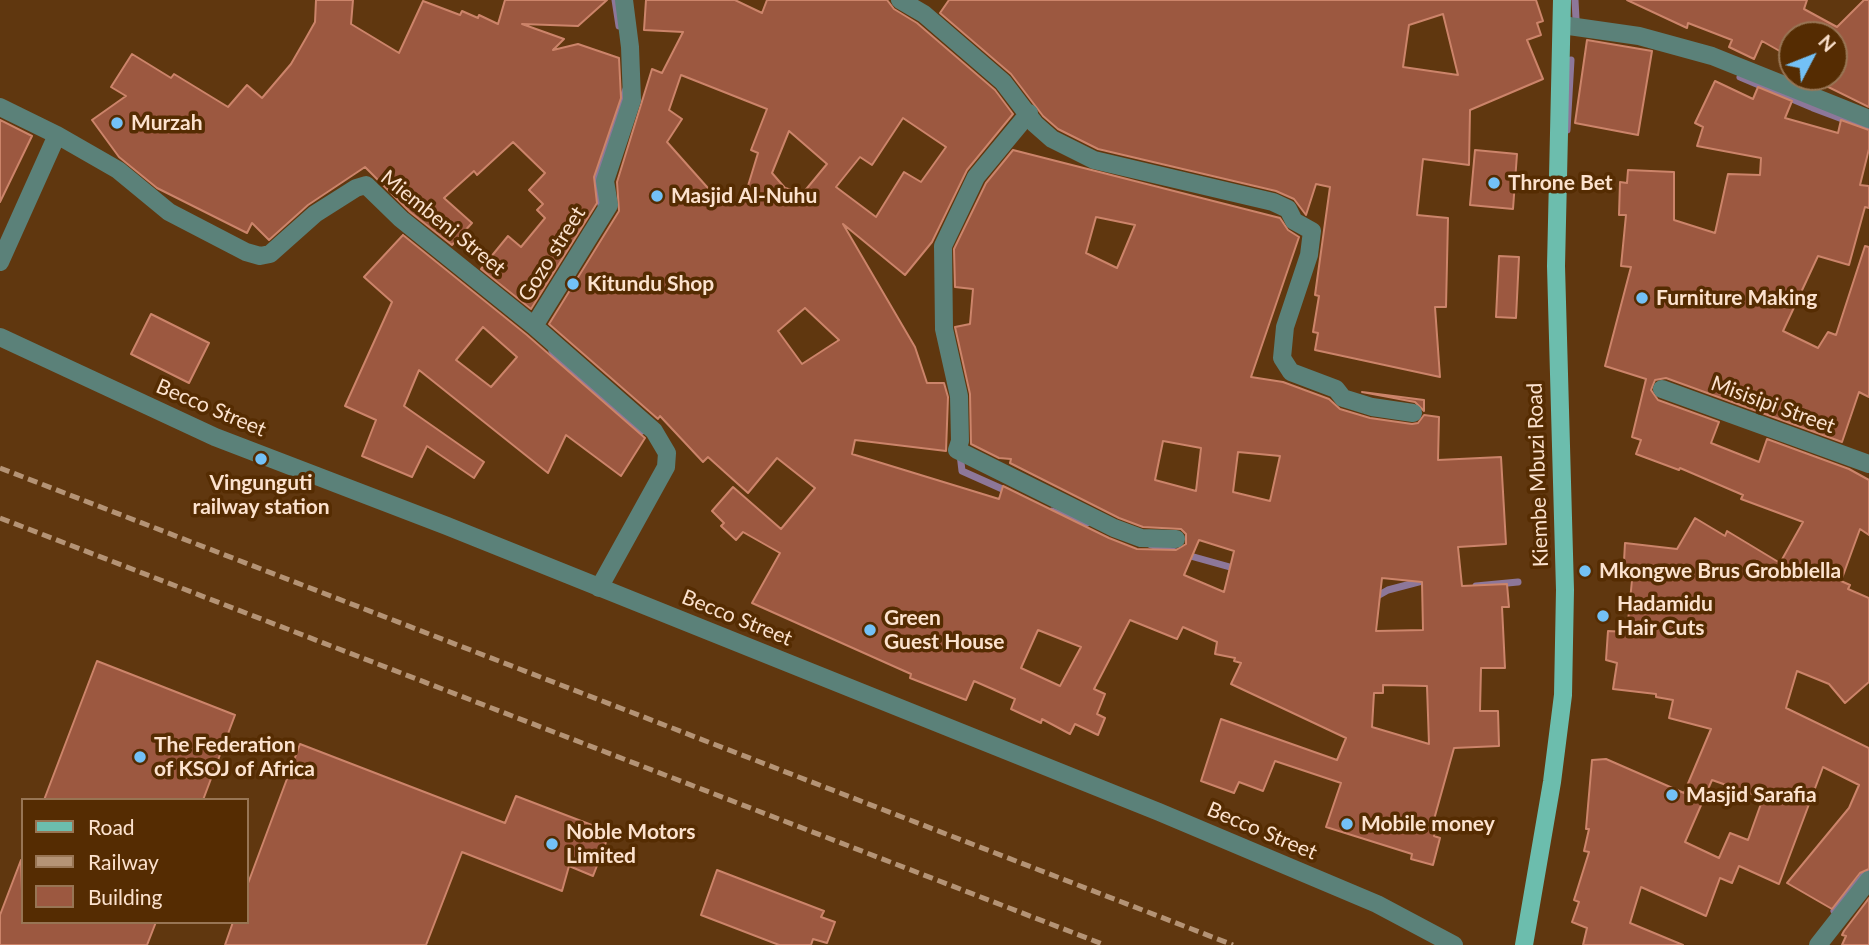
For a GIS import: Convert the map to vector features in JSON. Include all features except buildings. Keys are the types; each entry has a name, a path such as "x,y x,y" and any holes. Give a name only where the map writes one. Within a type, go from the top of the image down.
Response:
{"main road":[{"name":"Kiembe Mbuzi Road","path":"1525,936 1552,782 1563,695 1565,590 1556,198 1562,0"}],"street":[{"name":"Gozo street","path":"599,588 666,467 667,453 654,431 534,326 609,205 605,181 632,100 630,47 624,0"},
{"path":"901,0 924,14 1003,82 1052,139 1094,160 1273,202 1287,209 1294,221 1312,231 1309,255 1285,327 1282,358 1291,372 1336,389 1343,398 1372,407 1413,413"},
{"path":"1562,25 1639,36 1712,57 1869,119"},
{"name":"Miembeni Street","path":"0,107 57,135 118,170 169,212 246,252 260,256 270,254 315,214 356,188 366,185 401,219 534,326"},
{"path":"1028,113 976,177 943,246 944,329 959,396 960,441 957,450 1114,528 1141,538 1177,539"},
{"path":"0,262 57,135"},
{"name":"Becco Street","path":"0,337 215,437 1159,812 1377,904 1454,945"},
{"name":"Misisipi Street","path":"1662,389 1869,464"},
{"path":"1818,945 1869,880"}],"waterway":[{"path":"615,0 619,26"},
{"path":"1575,0 1576,19"},
{"path":"1567,130 1571,60"},
{"path":"1740,77 1811,107"},
{"path":"602,208 596,188 598,170 626,89"},
{"path":"1813,108 1869,129"},
{"path":"552,351 562,365 642,431"},
{"path":"960,454 962,471 1009,492"},
{"path":"1052,511 1087,523"},
{"path":"1151,545 1237,569"},
{"path":"1372,599 1388,590 1426,580"},
{"path":"1476,586 1518,582"},
{"path":"1834,911 1869,869"}],"railway":[{"path":"0,468 1233,945"},
{"path":"0,518 1105,945"}],"place":[{"name":"Murzah","path":"117,123"},
{"name":"Throne Bet","path":"1494,183"},
{"name":"Masjid Al-Nuhu","path":"657,196"},
{"name":"Kitundu Shop","path":"573,284"},
{"name":"Furniture Making","path":"1642,298"},
{"name":"Vingunguti railway station","path":"261,459"},
{"name":"Mkongwe Brus Grobblella","path":"1585,571"},
{"name":"Hadamidu Hair Cuts","path":"1603,616"},
{"name":"Green Guest House","path":"870,630"},
{"name":"The Federation of KSOJ of Africa","path":"140,757"},
{"name":"Masjid Sarafia","path":"1672,795"},
{"name":"Mobile money","path":"1347,824"},
{"name":"Noble Motors Limited","path":"552,844"}]}
